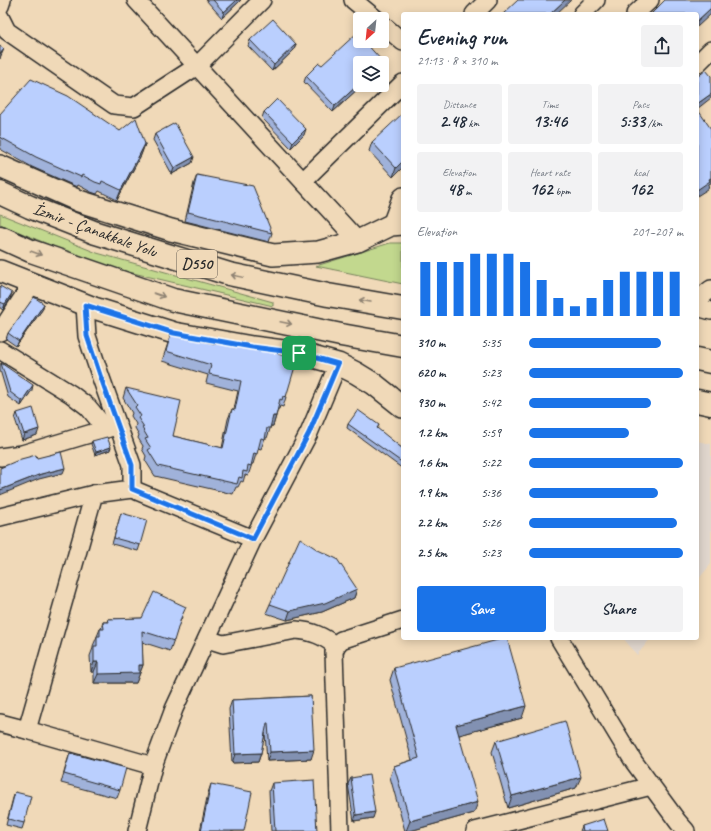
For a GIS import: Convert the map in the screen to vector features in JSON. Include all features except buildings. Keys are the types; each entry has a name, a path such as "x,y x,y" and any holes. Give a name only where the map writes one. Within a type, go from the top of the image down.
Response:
{"highway":[{"name":"İzmir - Çanakkale Yolu","path":"0,193 96,233 229,274 328,295 401,308"},
{"name":"D550","path":"0,238 31,251 173,300 341,335 401,346"},
{"path":"699,359 711,362"},
{"path":"699,401 711,404"}],"main road":[{"path":"0,166 79,201 171,230 273,255 318,252 358,241 397,225"},
{"path":"0,271 31,285 85,305 174,333 252,347 299,353 338,364 374,384 401,405"},
{"path":"341,335 401,353"}],"street":[{"path":"0,6 2,0"},
{"path":"136,0 358,241"},
{"path":"0,17 7,31 114,105 134,107 197,66 262,0"},
{"path":"353,0 368,12"},
{"path":"476,12 488,0"},
{"path":"584,12 596,0"},
{"path":"637,12 650,0"},
{"path":"389,30 401,40"},
{"path":"699,62 711,50"},
{"path":"303,181 401,85"},
{"path":"397,225 401,206"},
{"path":"0,332 31,285"},
{"path":"699,298 711,289"},
{"path":"85,305 87,336 100,375 112,427 132,465 132,489"},
{"path":"699,308 711,311"},
{"path":"0,350 71,394 112,427"},
{"path":"137,831 153,766 174,709 253,539 309,433 338,364"},
{"path":"0,457 22,454 112,427"},
{"path":"0,517 94,494 132,489 253,539"},
{"path":"27,730 94,494"},
{"path":"340,831 334,652 336,646 341,640 401,621"},
{"path":"207,639 222,644 296,630 315,633 336,646"},
{"path":"560,640 634,762 686,831"},
{"path":"0,723 153,766"},
{"path":"475,831 651,786"}],"shaded area":[{"path":"699,441 711,444 711,564 699,579"},
{"path":"625,640 649,640 637,655"}],"green space":[{"path":"0,214 97,253 273,302 273,306 95,264 0,224"},
{"path":"390,243 401,243 401,284 316,266"}],"route":[{"path":"85,305 174,333 252,347 299,353 338,364 309,433 253,539 132,489 132,465 87,336 85,305"}]}
